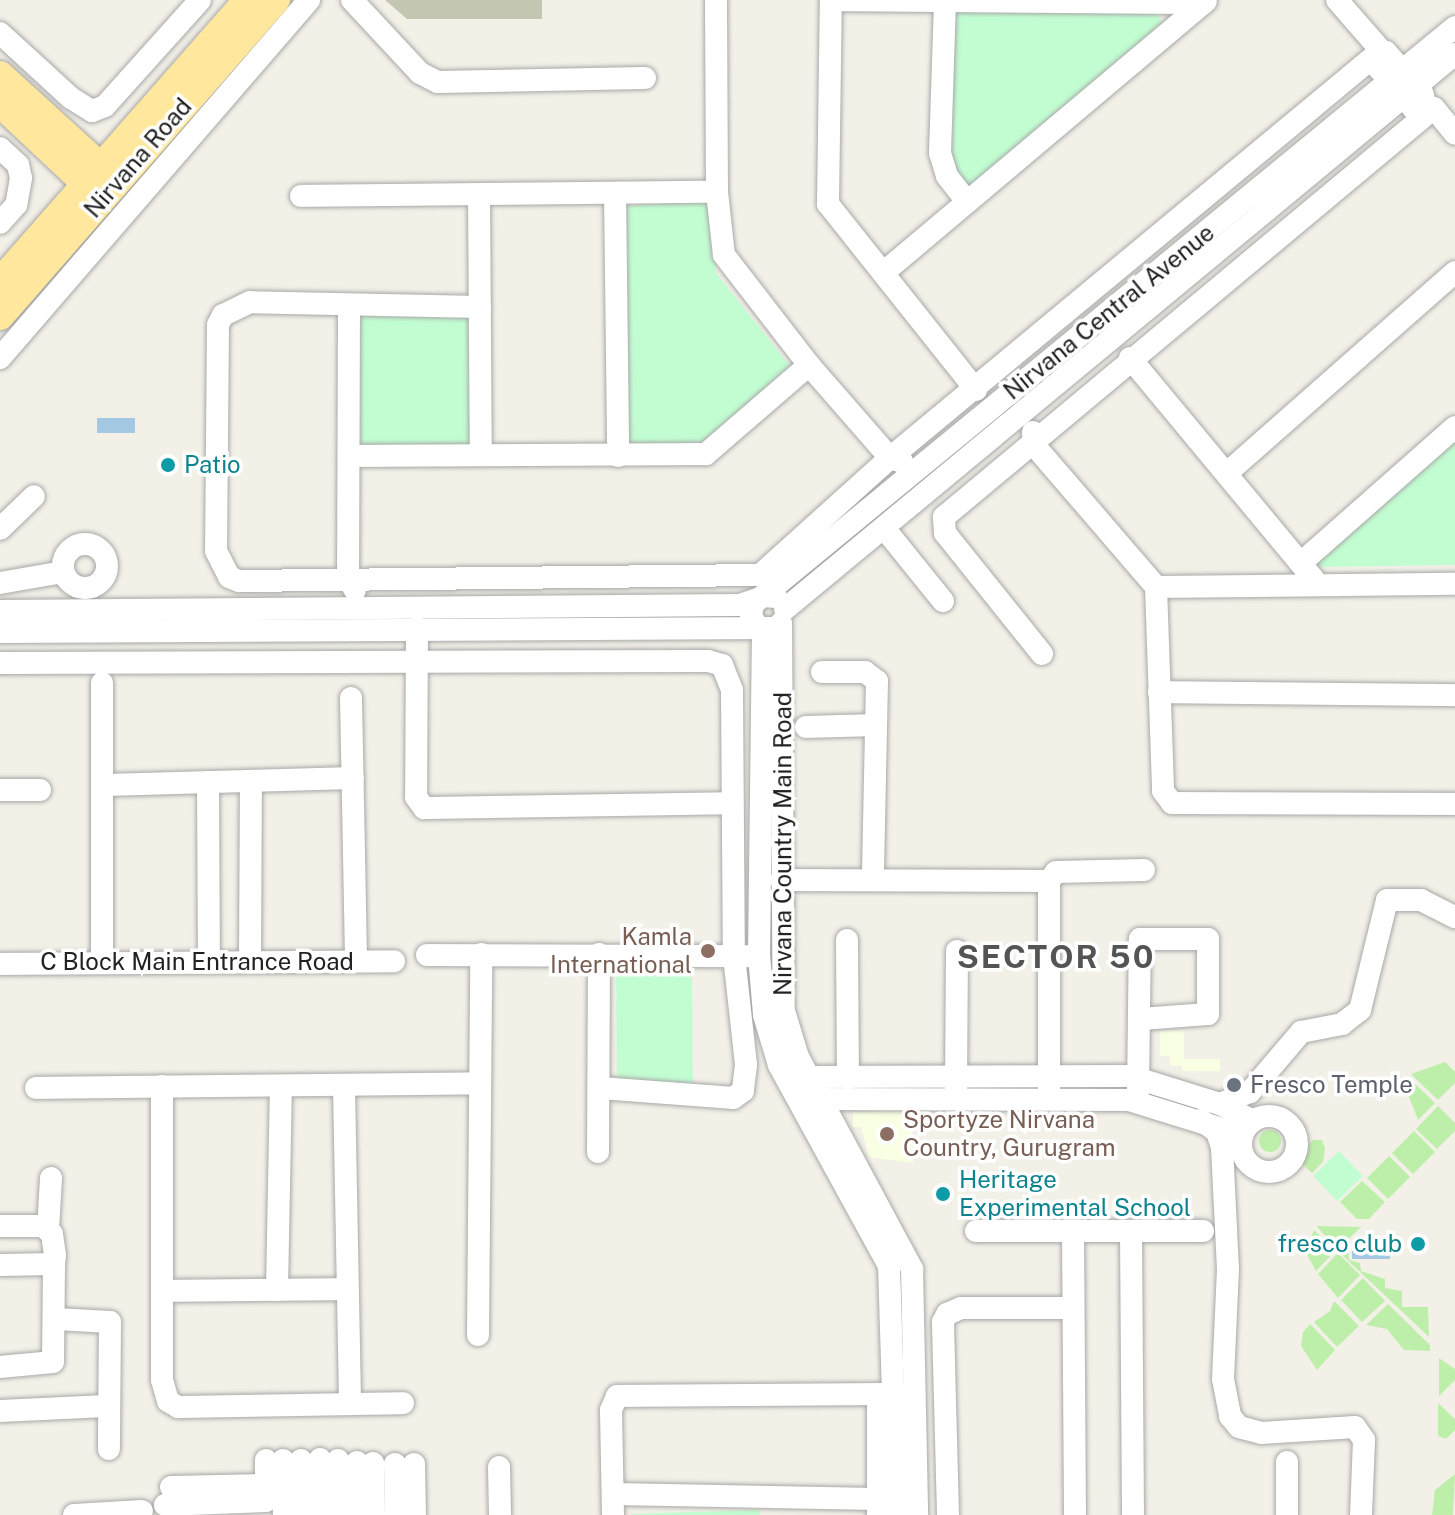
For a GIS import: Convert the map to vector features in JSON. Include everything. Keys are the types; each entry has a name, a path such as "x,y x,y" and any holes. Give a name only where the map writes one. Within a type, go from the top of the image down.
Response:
{"main road":[{"name":"Nirvana Road","path":"0,316 101,183 248,0"},
{"name":"Nirvana Road","path":"0,282 101,183 276,0"},
{"path":"0,75 101,183"},
{"path":"0,103 101,183"}],"street":[{"path":"0,33 71,98 92,111 105,106 199,0"},
{"path":"0,358 309,0"},
{"path":"352,0 420,73 438,82 645,78"},
{"path":"716,0 717,192 724,255 809,365 890,458"},
{"path":"976,390 828,204 831,0 1205,2"},
{"path":"1337,0 1378,47 1377,54"},
{"path":"945,2 940,153 947,176 967,202"},
{"path":"883,273 1205,2"},
{"name":"Nirvana Central Avenue","path":"772,622 884,528 1006,412 1403,84 1455,27"},
{"path":"480,307 250,302 223,315 218,325 216,536 220,567 239,581 760,575 890,458 976,390 1377,54 1386,52 1414,109 1428,113"},
{"name":"Nirvana Central Avenue","path":"1403,84 1455,54"},
{"path":"1042,654 943,525 944,517 1034,445 1130,358 1434,108 1455,134"},
{"path":"0,148 18,165 21,178 16,205 0,223"},
{"path":"301,196 717,192"},
{"path":"615,193 618,456"},
{"path":"479,194 481,455"},
{"path":"1227,473 1455,272"},
{"path":"348,579 349,305"},
{"path":"1130,358 1317,583"},
{"path":"350,456 706,454 809,365"},
{"path":"1006,412 1034,434 1034,445 1156,587 1163,791 1172,803 1455,804"},
{"name":"Nirvana Central Avenue","path":"760,598 906,480 1006,412"},
{"path":"1302,562 1455,427"},
{"path":"890,458 887,469 906,480"},
{"path":"0,529 34,496"},
{"path":"884,528 943,601"},
{"path":"346,618 338,587 348,579"},
{"path":"0,583 79,582 84,610"},
{"path":"1156,587 1455,584"},
{"path":"0,632 740,605 775,597 772,622"},
{"path":"760,598 751,616 772,622"},
{"path":"0,611 84,610 346,618 417,628 772,622"},
{"name":"Nirvana Country Main Road","path":"772,622 781,880 767,949 787,1026 809,1077 908,1258 915,1294 897,1395 917,1515"},
{"name":"Nirvana Country Main Road","path":"772,622 764,1015 779,1065 889,1266 897,1395 897,1515"},
{"path":"417,628 416,797 424,808 732,803"},
{"path":"445,663 446,628"},
{"path":"0,663 708,661 722,665 732,690 735,948 746,1065 738,1096 601,1088"},
{"path":"822,672 873,675 876,725 873,880"},
{"path":"102,683 106,785 102,962"},
{"path":"1159,692 1455,695"},
{"path":"351,698 356,961"},
{"path":"806,727 876,725"},
{"path":"106,785 353,778"},
{"path":"250,961 251,781"},
{"path":"208,782 209,961"},
{"path":"0,790 40,790"},
{"path":"1049,1099 1049,881 1056,872 1144,870"},
{"path":"781,880 1049,881"},
{"path":"1220,1104 1250,1092 1301,1032 1342,1024 1360,1010 1387,900 1421,900 1455,917"},
{"path":"1135,1101 1141,1078 1140,1019 1140,939 1208,939 1208,1014 1140,1019"},
{"path":"847,940 848,1078"},
{"path":"427,955 767,949"},
{"path":"956,1088 957,951"},
{"path":"478,1335 481,954"},
{"path":"598,1152 601,1088 599,954"},
{"name":"C Block Main Entrance Road","path":"0,964 394,961"},
{"path":"809,1077 848,1078 956,1088 1049,1099 1135,1101 1201,1120 1247,1128 1220,1104 1141,1078 1049,1076 956,1088 820,1099"},
{"path":"36,1088 281,1088 479,1083"},
{"path":"162,1086 162,1380 168,1401 178,1407 403,1403"},
{"path":"344,1087 350,1404"},
{"path":"277,1290 281,1088"},
{"path":"1201,1120 1217,1132 1222,1147 1228,1269 1223,1379 1230,1416 1239,1427 1261,1433 1355,1427 1364,1440 1361,1515"},
{"path":"0,1367 53,1362 56,1319 54,1264 48,1229 51,1178"},
{"path":"0,1226 48,1229"},
{"path":"976,1231 1203,1231"},
{"path":"1073,1231 1075,1515"},
{"path":"1131,1231 1133,1515"},
{"path":"0,1265 54,1264"},
{"path":"162,1291 347,1289"},
{"path":"948,1515 943,1322 947,1314 961,1308 1073,1308"},
{"path":"56,1319 110,1322 111,1393 106,1406 109,1449"},
{"path":"897,1395 878,1507 613,1504 611,1410 617,1396 897,1395"},
{"path":"0,1411 106,1406"},
{"path":"271,1504 338,1461"},
{"path":"168,1496 271,1504 338,1461"},
{"path":"302,1515 338,1461"},
{"path":"320,1515 338,1461"},
{"path":"338,1461 338,1515"},
{"path":"338,1461 358,1515"},
{"path":"338,1461 374,1515"},
{"path":"338,1461 396,1515"},
{"path":"338,1461 415,1515"},
{"path":"1287,1462 1287,1515"},
{"path":"499,1467 500,1515"},
{"path":"74,1515 142,1511"}],"shaded area":[{"path":"385,0 542,0 542,19 407,19"},
{"path":"1160,1031 1184,1031 1184,1059 1220,1059 1220,1071 1182,1071 1182,1066 1170,1066 1170,1056 1160,1056"},
{"name":"Sportyze Nirvana Country, Gurugram","path":"912,1111 913,1163 869,1157 861,1127 853,1127 853,1112"}],"green space":[{"path":"953,10 1154,11 1167,30 969,193 952,173"},
{"path":"712,201 716,273 790,366 702,444 627,444 623,206"},
{"path":"360,313 468,315 470,445 358,446"},
{"path":"1455,437 1455,565 1319,567 1316,556"},
{"path":"692,966 693,1088 617,1087 616,967"},
{"path":"1445,1062 1455,1072 1455,1083 1438,1100 1411,1074"},
{"path":"1408,1077 1435,1103 1418,1120 1407,1092"},
{"path":"1438,1106 1455,1123 1455,1131 1437,1149 1416,1129"},
{"path":"1270,1130 1278,1133 1281,1141 1278,1149 1270,1152 1262,1149 1259,1141 1262,1133"},
{"path":"1414,1131 1435,1152 1413,1174 1392,1153"},
{"path":"1313,1140 1322,1140 1325,1148 1323,1162 1312,1173 1296,1158"},
{"path":"1339,1151 1363,1176 1337,1201 1313,1176"},
{"path":"1389,1156 1410,1177 1388,1199 1367,1178"},
{"path":"1362,1181 1385,1202 1369,1219 1357,1219 1340,1202"},
{"path":"1316,1226 1361,1227 1338,1249"},
{"path":"1314,1230 1335,1251 1316,1271 1306,1253"},
{"path":"1348,1244 1349,1260 1360,1263 1361,1271 1385,1279 1385,1288 1402,1291 1402,1307 1428,1307 1429,1337 1339,1252"},
{"path":"1338,1253 1360,1275 1338,1298 1318,1274"},
{"path":"1363,1278 1385,1301 1362,1322 1341,1300"},
{"path":"1334,1301 1359,1326 1337,1347 1314,1322 1330,1311"},
{"path":"1388,1304 1430,1345 1430,1351 1404,1350 1387,1329 1366,1325"},
{"path":"1310,1324 1335,1350 1317,1370 1301,1346 1303,1332"},
{"path":"1439,1358 1455,1369 1455,1380 1439,1396"},
{"path":"1438,1403 1455,1419 1455,1430 1446,1439 1438,1436"},
{"path":"1455,1474 1453,1515 1432,1515 1435,1490"},
{"path":"760,1510 760,1515 631,1515 631,1514"}],"water":[{"path":"97,418 135,418 135,433 97,433"},
{"path":"1352,1246 1390,1247 1390,1259 1352,1259"}],"place":[{"name":"Patio","path":"168,465"},
{"name":"Kamla International","path":"708,951"},
{"name":"Fresco Temple","path":"1234,1085"},
{"name":"Sportyze Nirvana Country, Gurugram","path":"887,1134"},
{"name":"Heritage Experimental School","path":"943,1194"},
{"name":"fresco club","path":"1418,1244"}],"district":[{"name":"SECTOR 50","path":"1056,957"}]}
